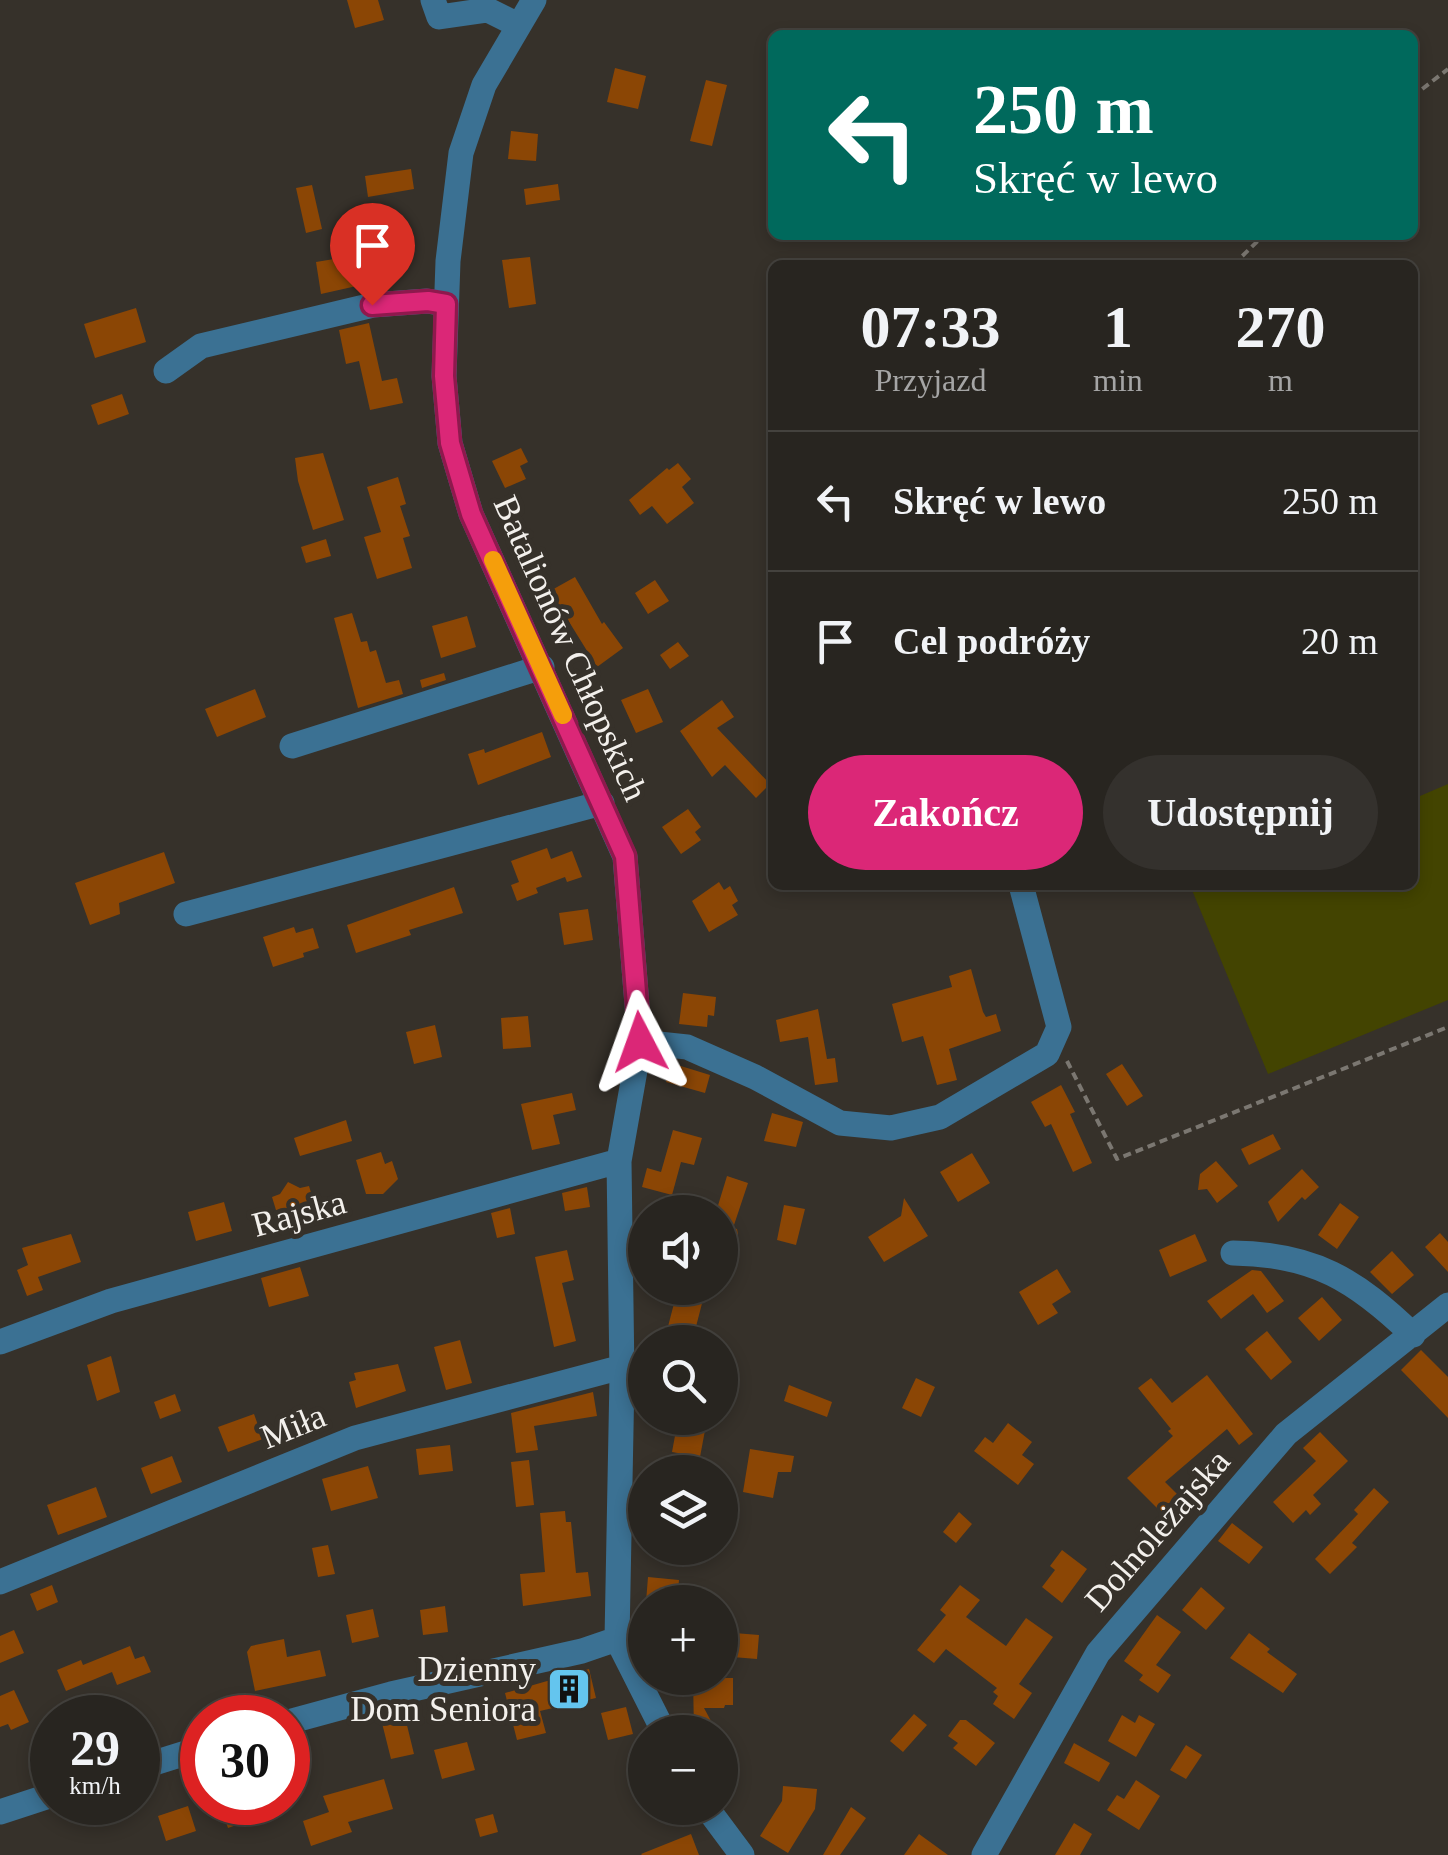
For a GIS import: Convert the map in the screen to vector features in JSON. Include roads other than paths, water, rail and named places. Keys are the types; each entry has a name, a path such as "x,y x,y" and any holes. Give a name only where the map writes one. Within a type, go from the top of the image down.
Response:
{"street":[{"path":"433,0 439,17 488,10 518,25"},
{"name":"Batalionów Chłopskich","path":"534,0 484,85 461,153 446,304 444,376 450,443 471,514 625,856 640,1042 619,1161 622,1367 617,1639"},
{"path":"166,371 201,346 372,305 428,301 446,304"},
{"path":"292,746 542,667"},
{"path":"186,914 602,803"},
{"path":"640,1042 687,1048 755,1077 840,1124 891,1128 940,1116 1047,1054 1056,1039 1058,1027 1023,890"},
{"name":"Rajska","path":"0,1342 112,1301 619,1161"},
{"path":"1234,1253 1272,1254 1305,1262 1356,1286 1413,1335"},
{"name":"Dolnoleżajska","path":"984,1855 1098,1653 1286,1434 1448,1305"},
{"name":"Miła","path":"0,1582 355,1438 622,1367"},
{"path":"310,1716 582,1651 617,1639 655,1715"},
{"path":"0,1812 30,1802"},
{"path":"720,1825 742,1855"}],"place":[{"name":"Dzienny Dom Seniora","path":"569,1689"}]}
